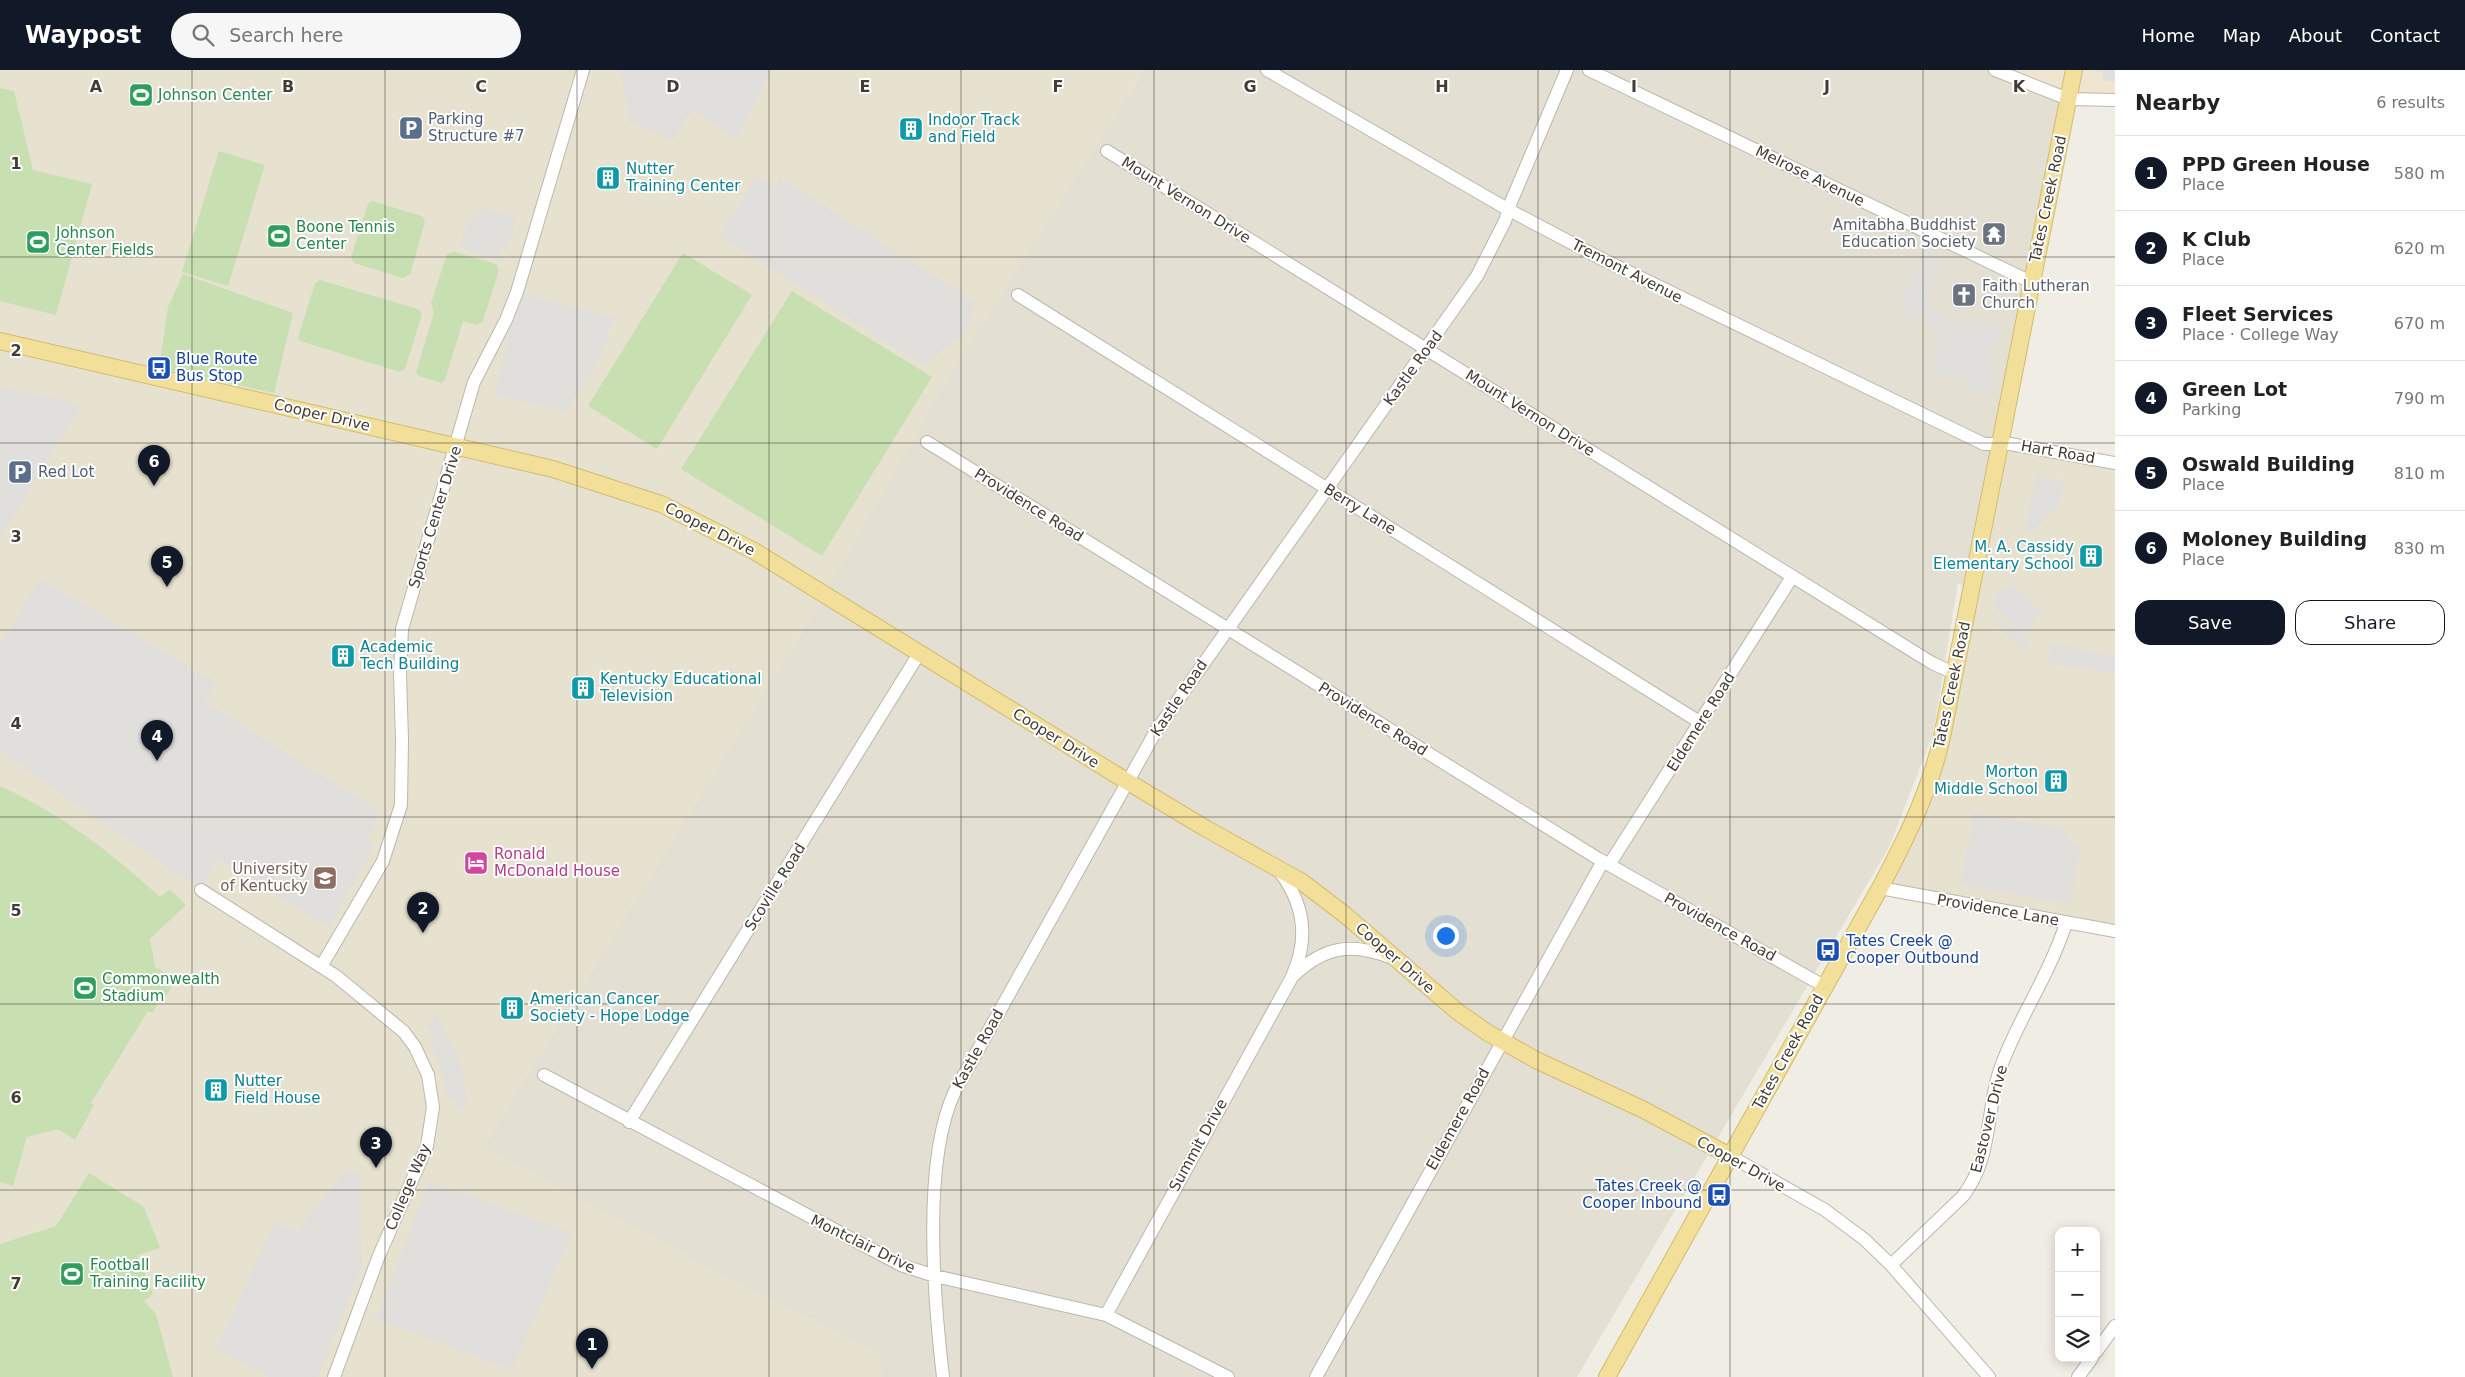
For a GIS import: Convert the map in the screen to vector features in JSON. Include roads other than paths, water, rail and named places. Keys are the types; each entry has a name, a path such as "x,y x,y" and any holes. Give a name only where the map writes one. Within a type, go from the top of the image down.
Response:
{"main road":[{"name":"Tates Creek Road","path":"1607,1377 1880,888 1906,840 1925,796 1937,759 2074,70"},
{"name":"Cooper Drive","path":"0,341 544,467 605,484 687,516 754,550 1126,781 1277,868 1326,899 1458,1012 1501,1041 1642,1109 1730,1156"}],"street":[{"name":"Sports Center Drive","path":"322,965 383,861 401,805 400,673 402,629 474,382 506,320 517,292 584,70"},
{"name":"Tremont Avenue","path":"1267,70 1509,210 1602,259 1984,444 2000,444"},
{"name":"Kastle Road","path":"942,1377 935,1276 936,1182 942,1130 950,1100 1126,781 1156,731 1477,276 1509,210 1567,70"},
{"name":"Melrose Avenue","path":"1589,70 2031,282"},
{"path":"1995,70 2068,100 2115,100"},
{"name":"Mount Vernon Drive","path":"1107,151 1792,577 1932,663 1954,673"},
{"name":"Berry Lane","path":"1018,294 1701,723"},
{"name":"Providence Road","path":"927,442 1606,863 1824,986"},
{"name":"Hart Road","path":"2000,444 2115,463"},
{"name":"Eldemere Road","path":"1316,1377 1501,1041 1606,863 1701,723 1792,577"},
{"name":"Scoville Road","path":"630,1122 920,652"},
{"name":"Summit Drive","path":"1106,1315 1292,977 1300,956 1303,923 1291,886 1277,868"},
{"name":"Providence Lane","path":"1880,888 2115,931"},
{"name":"College Way","path":"201,890 322,965 404,1032 424,1065 432,1094 433,1107 427,1146 378,1258 334,1377"},
{"name":"Eastover Drive","path":"1891,1265 1972,1184 1983,1155 1996,1081 2002,1061 2052,965 2066,922"},
{"name":"Summit Drive","path":"1292,977 1312,960 1337,949 1364,949 1397,960"},
{"name":"Montclair Drive","path":"544,1075 901,1265 935,1276 1106,1315 1228,1377"},
{"name":"Cooper Drive","path":"1730,1156 1825,1210 1864,1239 1891,1265 1989,1377"},
{"path":"2100,1347 2115,1326"},
{"path":"2078,1377 2089,1362"}],"place":[{"name":"Johnson Center","path":"141,95"},
{"name":"Parking Structure #7","path":"411,128"},
{"name":"Indoor Track and Field","path":"911,129"},
{"name":"Nutter Training Center","path":"608,178"},
{"name":"Amitabha Buddhist Education Society","path":"1994,234"},
{"name":"Boone Tennis Center","path":"279,236"},
{"name":"Johnson Center Fields","path":"38,242"},
{"name":"Faith Lutheran Church","path":"1964,295"},
{"name":"Blue Route Bus Stop","path":"159,368"},
{"name":"Red Lot","path":"20,472"},
{"name":"Moloney Building","path":"154,486"},
{"name":"M. A. Cassidy Elementary School","path":"2091,556"},
{"name":"Oswald Building","path":"167,587"},
{"name":"Academic Tech Building","path":"343,656"},
{"name":"Kentucky Educational Television","path":"583,688"},
{"name":"Green Lot","path":"157,761"},
{"name":"Morton Middle School","path":"2056,781"},
{"name":"Ronald McDonald House","path":"476,863"},
{"name":"University of Kentucky","path":"325,878"},
{"name":"K Club","path":"423,933"},
{"name":"Tates Creek @ Cooper Outbound","path":"1828,950"},
{"name":"Commonwealth Stadium","path":"85,988"},
{"name":"American Cancer Society - Hope Lodge","path":"512,1008"},
{"name":"Nutter Field House","path":"216,1090"},
{"name":"Fleet Services","path":"376,1168"},
{"name":"Tates Creek @ Cooper Inbound","path":"1719,1195"},
{"name":"Football Training Facility","path":"72,1274"},
{"name":"PPD Green House","path":"592,1369"}]}
